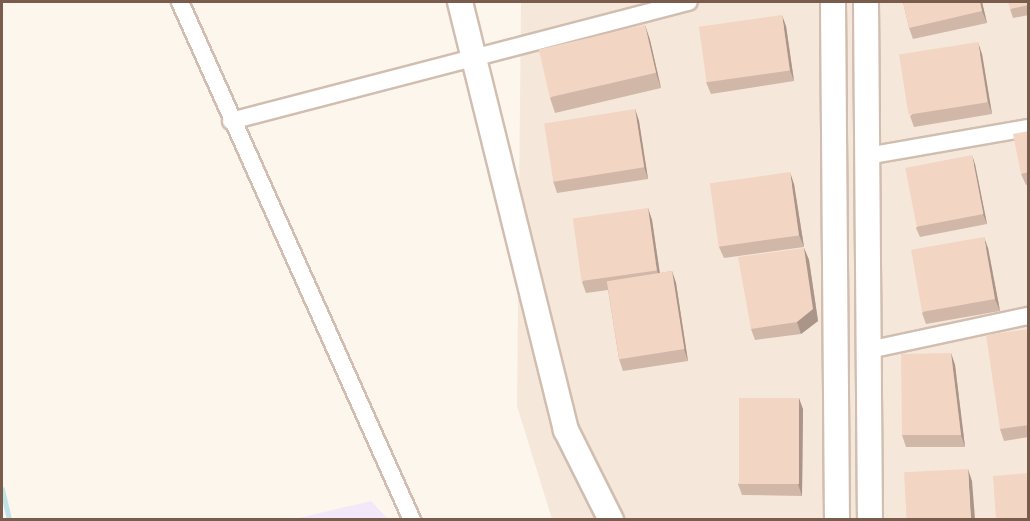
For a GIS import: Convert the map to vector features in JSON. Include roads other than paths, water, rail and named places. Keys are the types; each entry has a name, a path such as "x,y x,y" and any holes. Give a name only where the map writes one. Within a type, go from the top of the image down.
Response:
{"street":[{"path":"180,2 231,121 412,519"},
{"path":"459,2 566,430 610,519"},
{"path":"231,121 473,55 689,2"},
{"path":"832,2 837,519"},
{"path":"866,2 870,519"},
{"path":"867,156 1029,128"},
{"path":"869,350 1029,316"}],"waterway":[{"path":"2,489 9,520"}]}
